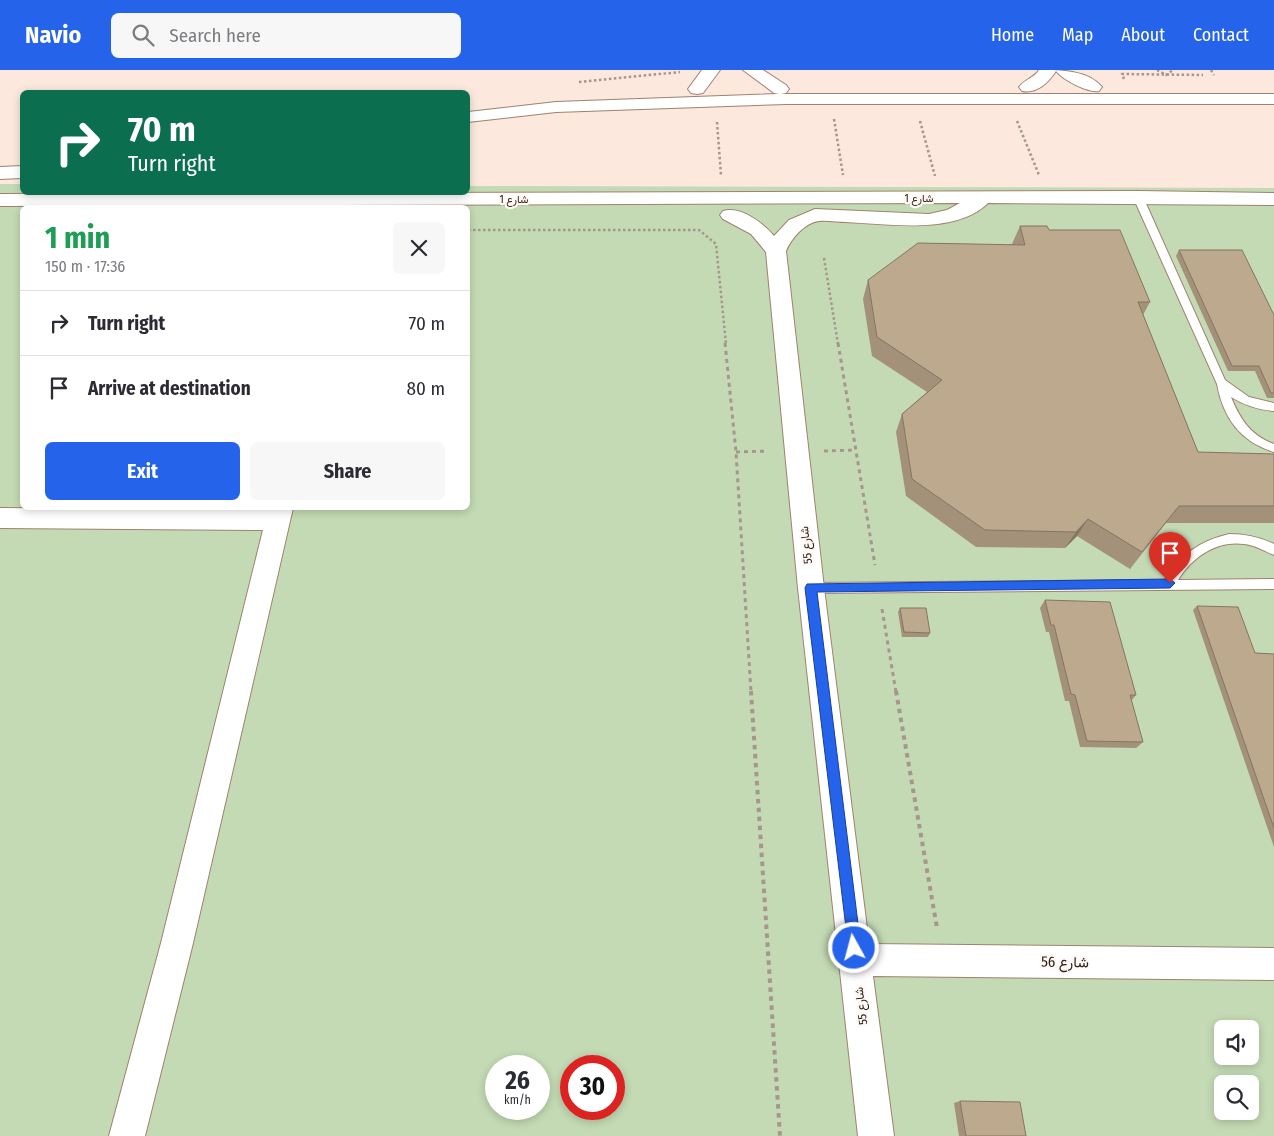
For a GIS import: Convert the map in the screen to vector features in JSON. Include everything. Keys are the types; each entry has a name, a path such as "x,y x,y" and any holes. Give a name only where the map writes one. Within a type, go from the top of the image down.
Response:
{"street":[{"path":"697,89 711,70"},
{"path":"752,70 780,89"},
{"path":"1028,87 1042,79 1048,70"},
{"path":"1064,70 1093,87"},
{"path":"516,110 543,101 583,94 697,89 1199,88 1237,92 1274,100"},
{"path":"470,116 516,110 715,101 831,99 1274,100"},
{"path":"0,173 20,172"},
{"name":"شارع 1","path":"470,214 727,207 847,198 1138,197 1274,199"},
{"name":"شارع 1","path":"0,200 727,207 929,220 953,215 986,198"},
{"name":"شارع 1","path":"42,199 61,205"},
{"path":"727,207 758,230 776,251 780,240 787,231 798,222 815,214"},
{"name":"شارع 55","path":"776,251 811,588 876,1136"},
{"path":"2,522 280,514 177,943 128,1136"},
{"name":"شارع 56","path":"855,960 1274,964"}],"lane":[{"path":"1138,197 1221,382 1236,422 1247,435 1264,445 1274,448"},
{"path":"1221,382 1234,395 1251,402 1274,407"},
{"path":"1170,583 1176,570 1185,558 1197,549 1212,543 1236,538 1254,540 1274,550"},
{"path":"811,588 1170,583 1274,584"}],"path":[{"path":"1157,70 1166,74 1173,70"},
{"path":"1212,70 1214,75"},
{"path":"831,99 847,198"},
{"path":"914,99 941,198"},
{"path":"1008,99 1048,198"},
{"path":"715,101 727,207"},
{"path":"470,230 699,230 716,244 736,452 780,1136"}],"green space":[{"path":"0,184 20,184 20,195 470,195 470,186 1274,188 1274,1136 0,1136"}],"building":[{"path":"1020,226 1047,226 1049,230 1120,230 1150,302 1138,302 1198,452 1274,454 1274,506 1179,506 1142,552 1088,519 1076,532 985,530 912,479 902,414 942,380 877,337 868,280 918,243 1025,245"},
{"path":"1179,250 1242,250 1274,315 1274,393 1271,393 1259,366 1232,366"},
{"path":"1045,600 1110,602 1136,695 1130,695 1143,742 1087,741 1075,695 1071,694 1054,625 1051,625"},
{"path":"1197,606 1238,607 1255,653 1274,654 1274,828"},
{"path":"900,608 926,608 930,633 904,632"},
{"path":"960,1101 1020,1102 1026,1136 966,1136"}],"route":[{"path":"854,948 811,588 1170,583"}]}
